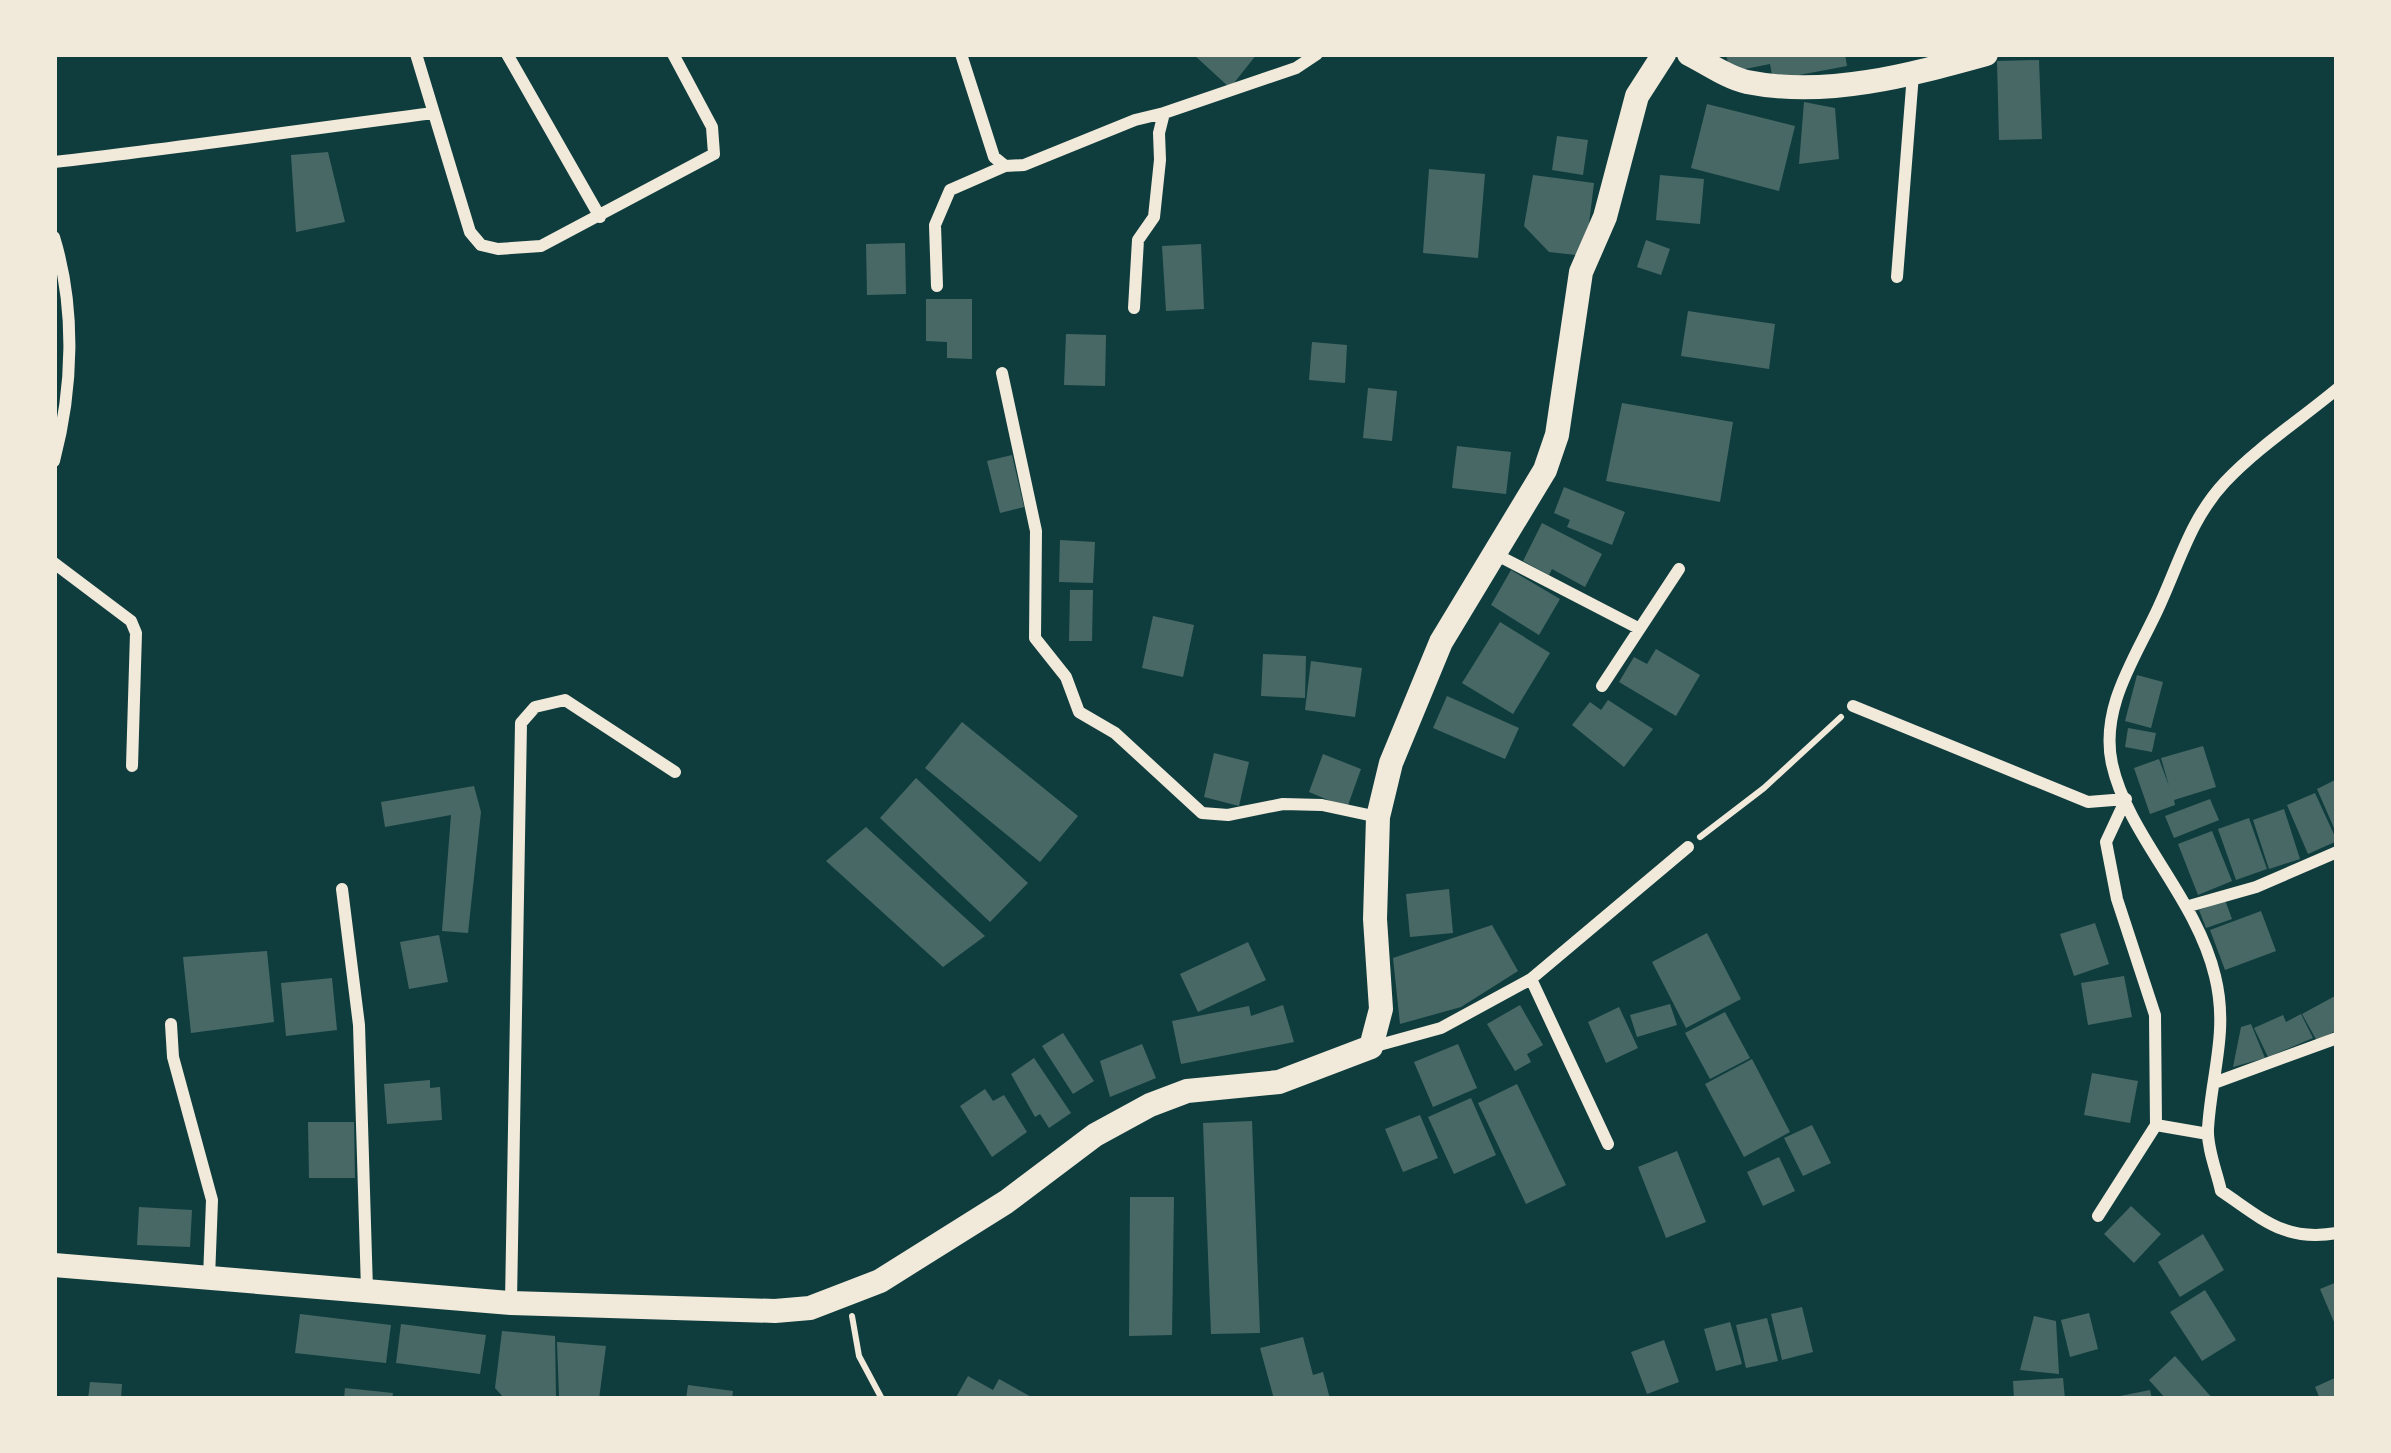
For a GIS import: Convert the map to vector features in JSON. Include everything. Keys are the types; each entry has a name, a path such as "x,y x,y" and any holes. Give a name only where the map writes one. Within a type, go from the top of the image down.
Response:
{"main road":[{"path":"54,1264 511,1303 810,1308 880,1281 1006,1202 1124,1116 1187,1091 1279,1082 1371,1047 1381,1009 1375,919 1378,817 1391,764 1441,642 1545,470 1557,435 1581,272 1605,217 1637,96 1664,54"},
{"path":"1688,54 1744,82 1827,87 1913,74 1984,54"}],"street":[{"path":"416,54 470,232 481,245 498,249 541,246 714,154 712,127 673,54"},
{"path":"507,54 600,217"},
{"path":"961,54 994,157 1005,166"},
{"path":"937,286 935,225 950,190 1135,120 1296,68 1317,54"},
{"path":"1897,277 1913,74"},
{"path":"54,161 224,144 264,134 434,113"},
{"path":"1134,308 1138,240 1154,217 1164,113"},
{"path":"54,237 65,274 70,330 67,388 54,461"},
{"path":"1002,373 1036,531 1035,638 1066,677 1078,712 1115,733 1202,813 1228,815 1282,804 1322,805 1378,817"},
{"path":"2337,389 2224,483 2186,538 2160,605 2132,654 2113,710 2111,762 2126,799 2189,906 2215,976 2223,1034 2208,1134 2221,1192 2300,1237 2337,1233"},
{"path":"1492,553 1638,628"},
{"path":"54,563 130,621 136,633 133,766"},
{"path":"1602,686 1678,568"},
{"path":"511,1303 521,723 535,707 565,700 674,772"},
{"path":"1853,706 2088,802 2126,799"},
{"path":"2098,1216 2156,1125 2155,1015 2116,899 2106,842 2126,799"},
{"path":"1371,1047 1441,1028 1532,979 1688,847"},
{"path":"2189,906 2256,887 2337,852"},
{"path":"342,889 358,1025 368,1290"},
{"path":"1532,979 1608,1144"},
{"path":"171,1024 173,1057 212,1200 209,1277"},
{"path":"2214,1083 2337,1038"},
{"path":"2156,1125 2208,1134"}],"path":[{"path":"1688,847 1764,788 1853,706"},
{"path":"848,1295 859,1356 882,1399"}],"building":[{"path":"1193,54 1257,54 1230,88"},
{"path":"1726,54 1845,54 1847,66 1773,80 1770,64 1730,72"},
{"path":"2039,60 2042,139 1999,140 1997,61"},
{"path":"1804,102 1835,108 1839,159 1799,164"},
{"path":"1707,104 1795,126 1779,191 1691,168"},
{"path":"1557,136 1588,140 1583,175 1552,170"},
{"path":"328,152 345,222 296,232 291,155"},
{"path":"1429,169 1485,174 1478,258 1423,253"},
{"path":"1533,175 1594,183 1585,256 1549,252 1524,226"},
{"path":"1660,175 1704,179 1700,224 1656,220"},
{"path":"1646,240 1670,249 1661,275 1637,267"},
{"path":"905,243 906,294 867,295 866,244"},
{"path":"1201,244 1204,309 1166,311 1162,246"},
{"path":"926,299 972,299 972,359 947,358 947,342 926,341"},
{"path":"1688,311 1775,324 1769,369 1681,356"},
{"path":"1066,334 1106,335 1105,386 1064,385"},
{"path":"1312,342 1347,345 1345,383 1309,380"},
{"path":"1368,388 1397,391 1392,441 1363,438"},
{"path":"1622,403 1733,422 1720,502 1606,481"},
{"path":"1457,446 1511,452 1506,494 1452,488"},
{"path":"1012,455 1024,507 1000,513 987,461"},
{"path":"1564,487 1625,512 1612,545 1567,527 1570,520 1554,513"},
{"path":"1542,523 1602,554 1585,587 1552,569 1549,575 1523,561"},
{"path":"1060,540 1095,542 1093,583 1059,582"},
{"path":"1511,570 1560,599 1539,635 1491,605"},
{"path":"1070,590 1093,590 1092,641 1069,641"},
{"path":"1153,616 1194,625 1183,677 1142,668"},
{"path":"1500,622 1550,653 1513,714 1462,683"},
{"path":"1656,649 1700,675 1676,716 1619,682 1634,657 1647,664"},
{"path":"1263,654 1306,656 1305,698 1261,696"},
{"path":"1311,661 1362,668 1355,717 1305,710"},
{"path":"2137,675 2163,682 2151,728 2125,721"},
{"path":"1447,696 1519,728 1505,759 1433,728"},
{"path":"1608,700 1653,729 1624,767 1572,725 1590,702 1601,710"},
{"path":"962,722 1078,816 1040,862 925,768"},
{"path":"2128,728 2156,733 2152,752 2125,747"},
{"path":"2203,746 2216,787 2174,800 2175,805 2150,814 2134,768 2159,759 2169,786 2161,758"},
{"path":"1214,753 1249,762 1239,806 1204,797"},
{"path":"1323,754 1361,769 1347,808 1309,792"},
{"path":"916,778 1028,883 990,922 880,818"},
{"path":"2337,779 2337,835 2317,789"},
{"path":"474,786 481,812 468,933 442,931 451,815 385,827 381,802"},
{"path":"2315,793 2337,841 2308,854 2287,805"},
{"path":"2210,799 2219,820 2174,838 2165,816"},
{"path":"2284,809 2300,859 2269,869 2253,820"},
{"path":"2249,818 2267,869 2236,880 2218,829"},
{"path":"866,827 985,936 943,967 826,861"},
{"path":"2212,831 2232,881 2198,895 2178,844"},
{"path":"1449,889 1453,933 1410,937 1406,894"},
{"path":"2225,900 2232,919 2206,928 2199,910"},
{"path":"2261,911 2276,951 2225,970 2210,930"},
{"path":"2095,923 2109,964 2074,976 2060,934"},
{"path":"1492,925 1518,971 1461,1007 1400,1024 1393,958"},
{"path":"1707,933 1741,999 1686,1028 1652,962"},
{"path":"439,935 448,982 409,989 400,942"},
{"path":"1248,942 1266,980 1198,1012 1180,974"},
{"path":"267,951 274,1022 191,1033 183,957"},
{"path":"2124,976 2132,1017 2088,1025 2081,983"},
{"path":"332,978 337,1030 286,1036 281,983"},
{"path":"2335,996 2337,1030 2317,1041 2302,1014"},
{"path":"1670,1004 1677,1025 1637,1037 1630,1015"},
{"path":"1283,1005 1294,1042 1181,1064 1172,1021 1249,1006 1251,1016"},
{"path":"1520,1005 1543,1045 1527,1054 1531,1062 1515,1071 1487,1024"},
{"path":"1619,1007 1638,1048 1606,1063 1588,1022"},
{"path":"1725,1012 1750,1058 1710,1079 1685,1033"},
{"path":"2301,1014 2313,1038 2268,1057 2254,1028 2283,1015 2286,1022"},
{"path":"2251,1024 2265,1058 2233,1067 2241,1027"},
{"path":"1063,1033 1094,1081 1073,1094 1042,1046"},
{"path":"1142,1044 1156,1078 1110,1097 1100,1061"},
{"path":"1458,1044 1477,1088 1433,1107 1414,1062"},
{"path":"1034,1058 1071,1113 1049,1128 1040,1114 1035,1117 1011,1074"},
{"path":"1752,1059 1790,1132 1744,1157 1705,1084"},
{"path":"2092,1073 2138,1081 2130,1123 2084,1115"},
{"path":"430,1080 430,1088 440,1087 442,1120 387,1124 384,1084"},
{"path":"1517,1084 1566,1185 1526,1204 1478,1103"},
{"path":"985,1089 993,1101 1004,1095 1027,1132 992,1157 960,1106"},
{"path":"1471,1098 1496,1155 1454,1174 1428,1117"},
{"path":"1420,1115 1438,1158 1403,1172 1385,1129"},
{"path":"1252,1121 1260,1333 1211,1334 1203,1123"},
{"path":"308,1122 354,1122 355,1178 309,1178"},
{"path":"1812,1125 1831,1163 1803,1176 1784,1138"},
{"path":"1677,1151 1706,1222 1666,1238 1638,1167"},
{"path":"1779,1157 1795,1191 1763,1206 1747,1172"},
{"path":"1130,1197 1174,1197 1172,1335 1129,1336"},
{"path":"2131,1206 2161,1234 2134,1263 2104,1234"},
{"path":"139,1207 192,1210 190,1247 137,1245"},
{"path":"2203,1234 2224,1270 2180,1297 2158,1262"},
{"path":"2337,1282 2337,1329 2320,1289"},
{"path":"2205,1290 2236,1340 2202,1361 2170,1312"},
{"path":"1802,1307 1813,1352 1782,1360 1771,1314"},
{"path":"2089,1313 2098,1349 2070,1357 2061,1320"},
{"path":"300,1314 391,1325 386,1363 295,1353"},
{"path":"2034,1316 2056,1321 2059,1374 2020,1370"},
{"path":"1767,1318 1778,1361 1746,1368 1736,1325"},
{"path":"1730,1322 1742,1364 1716,1371 1704,1329"},
{"path":"401,1324 486,1335 480,1374 396,1363"},
{"path":"502,1331 555,1336 556,1397 505,1399 495,1388"},
{"path":"1303,1337 1313,1375 1323,1372 1330,1399 1274,1399 1260,1348"},
{"path":"1664,1340 1679,1382 1647,1394 1631,1352"},
{"path":"557,1342 606,1346 599,1399 559,1396"},
{"path":"2175,1356 2213,1399 2166,1399 2149,1380"},
{"path":"968,1376 993,1390 999,1379 1035,1399 955,1399"},
{"path":"2337,1377 2337,1399 2320,1399 2315,1387"},
{"path":"2063,1378 2065,1399 2014,1399 2013,1381"},
{"path":"90,1382 122,1384 121,1399 88,1399"},
{"path":"688,1385 733,1391 732,1399 686,1399"},
{"path":"345,1388 393,1393 392,1399 344,1399"},
{"path":"2150,1390 2152,1399 2115,1397"}]}
